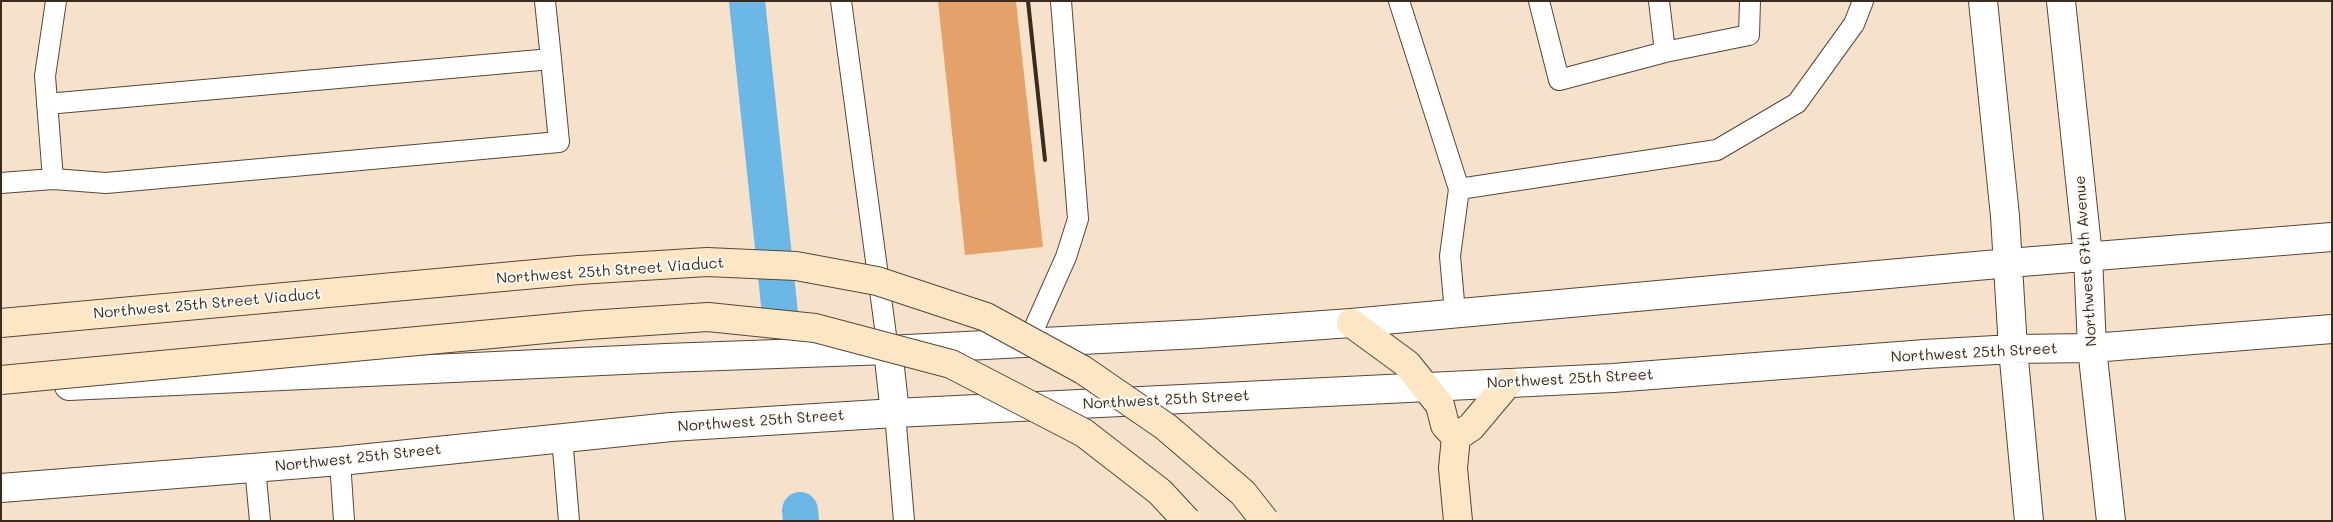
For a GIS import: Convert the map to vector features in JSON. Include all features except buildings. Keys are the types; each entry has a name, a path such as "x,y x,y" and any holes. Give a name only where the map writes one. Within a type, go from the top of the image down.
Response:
{"main road":[{"name":"Northwest 25th Street Viaduct","path":"1,323 579,270 707,262 796,266 877,281 994,321 1083,370 1166,427 1243,493 1265,521"},
{"path":"1,380 588,325 698,318 815,328 951,364 1084,433 1160,492 1187,521"},
{"path":"1351,323 1407,364 1440,405 1445,425 1456,437 1453,468 1458,521"},
{"path":"1456,437 1471,427 1508,384"}],"street":[{"path":"1983,1 2009,263 2013,349 2029,521"},
{"name":"Northwest 67th Avenue","path":"2061,1 2088,256 2092,348 2110,521"},
{"path":"1,389 646,359 888,350 1198,334 1656,297 2009,263 2332,237"},
{"name":"Northwest 25th Street","path":"1,488 340,460 670,427 895,413 1508,384 2013,349 2092,348 2332,329"},
{"path":"888,350 895,413"}],"lane":[{"path":"53,179 45,76 56,1"},
{"path":"1,183 53,179 106,183 559,142 545,1"},
{"path":"841,1 888,350"},
{"path":"1028,342 1066,257 1078,219 1060,1"},
{"path":"1399,1 1460,189 1450,256 1455,313"},
{"path":"1539,1 1560,80 1666,52 1749,35 1750,1"},
{"path":"1659,1 1666,52"},
{"path":"1460,189 1717,150 1797,103 1854,24 1863,1"},
{"path":"47,104 550,59"},
{"path":"895,413 904,521"},
{"path":"562,437 569,521"},
{"path":"340,460 344,521"},
{"path":"255,467 260,521"}],"waterway":[{"path":"747,1 781,323"},
{"path":"800,510 801,521"}],"railway":[{"path":"1028,1 1045,160"}]}
